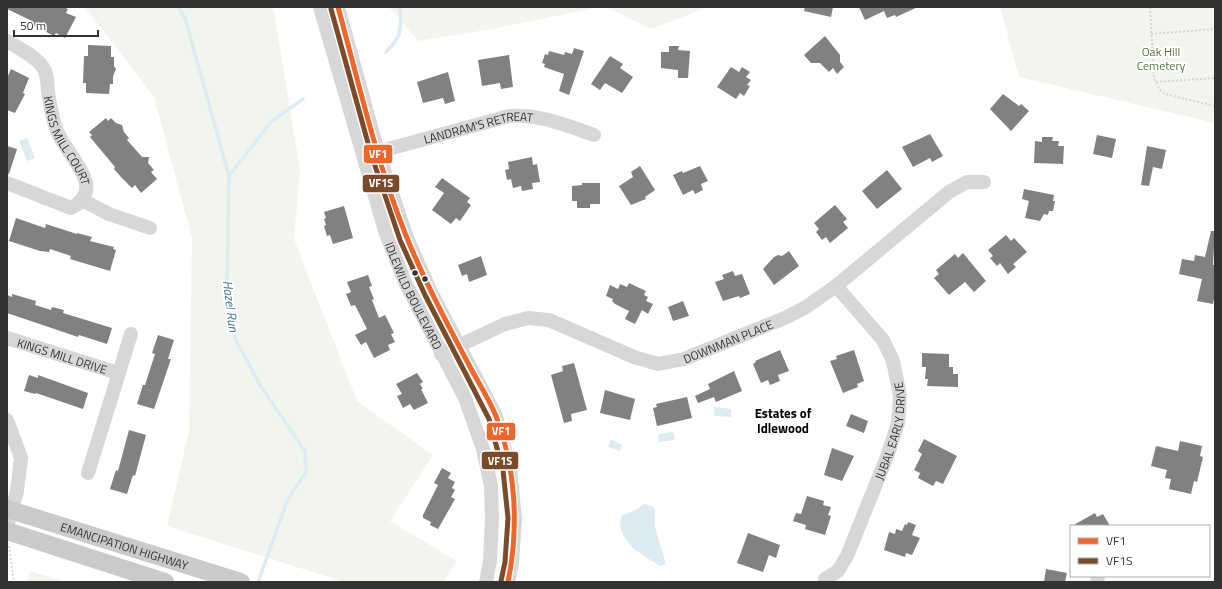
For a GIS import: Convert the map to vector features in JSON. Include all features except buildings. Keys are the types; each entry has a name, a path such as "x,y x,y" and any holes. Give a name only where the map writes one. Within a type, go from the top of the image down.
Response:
{"main road":[{"name":"EMANCIPATION HIGHWAY","path":"9,515 235,580"},
{"name":"EMANCIPATION HIGHWAY","path":"8,537 165,582"}],"street":[{"name":"IDLEWILD BOULEVARD","path":"320,7 389,241 405,282 465,398 483,449 492,486 490,560 486,582"},
{"name":"IDLEWILD BOULEVARD","path":"338,7 378,152 407,238 431,292 496,416 510,469 515,518 512,563 508,582"},
{"name":"KINGS MILL COURT","path":"7,41 38,60 43,67 47,75 51,111 57,130 65,148 85,178 86,193 82,200 71,208 7,183"},
{"name":"LANDRAM'S RETREAT","path":"363,156 509,116 525,115 544,119 594,135"},
{"name":"DOWNMAN PLACE","path":"441,354 459,344 505,324 528,318 549,320 634,357 658,364 684,359 787,317 806,307 836,286 949,192 967,182 984,182"},
{"path":"82,200 109,214 150,228"},
{"name":"JUBAL EARLY DRIVE","path":"825,579 838,571 850,548 888,454 898,423 900,396 892,360 883,340 836,286"},
{"name":"KINGS MILL DRIVE","path":"88,473 131,334"},
{"name":"KINGS MILL DRIVE","path":"7,338 118,373"},
{"path":"7,420 21,458 18,485 9,515"}],"path":[{"path":"1150,7 1156,82 1165,94 1215,106"},
{"path":"1151,34 1215,30"},
{"path":"1156,82 1215,78"},
{"path":"8,537 14,582"}],"green space":[{"path":"85,7 270,7 274,11 300,170 294,239 357,401 433,455 390,521 457,561 443,582 344,582 167,526 189,431 192,238 154,97"},
{"path":"389,7 600,7 492,29 418,41"},
{"path":"607,7 708,7 651,29"},
{"name":"Oak Hill Cemetery","path":"1000,7 1215,7 1215,123 1019,77"},
{"path":"29,571 66,582 28,582"}],"shaded area":[{"path":"27,138 35,158 27,161 19,141"},
{"path":"714,407 731,409 731,417 714,416"},
{"path":"672,432 674,434 674,440 659,442 659,434"},
{"path":"611,439 622,445 620,451 608,447"},
{"path":"644,504 652,506 655,510 655,527 666,564 660,566 638,552 626,540 622,533 620,525 621,516"}],"waterway":[{"name":"Hazel Run","path":"178,7 185,18 229,176 227,286 235,339 262,388 305,451 306,472 288,499 258,582"},
{"path":"386,52 396,41 400,31 400,7"},
{"path":"229,176 271,122 303,99"}],"transit line":[{"name":"VF1","path":"338,7 361,94 396,210 436,302 487,397 503,436 508,456 514,498 514,541 508,582"},
{"name":"VF1S","path":"331,9 371,154 400,240 425,295 489,419 503,470 508,518 505,562 501,581"}],"district":[{"name":"Estates of Idlewood","path":"783,420"}]}
